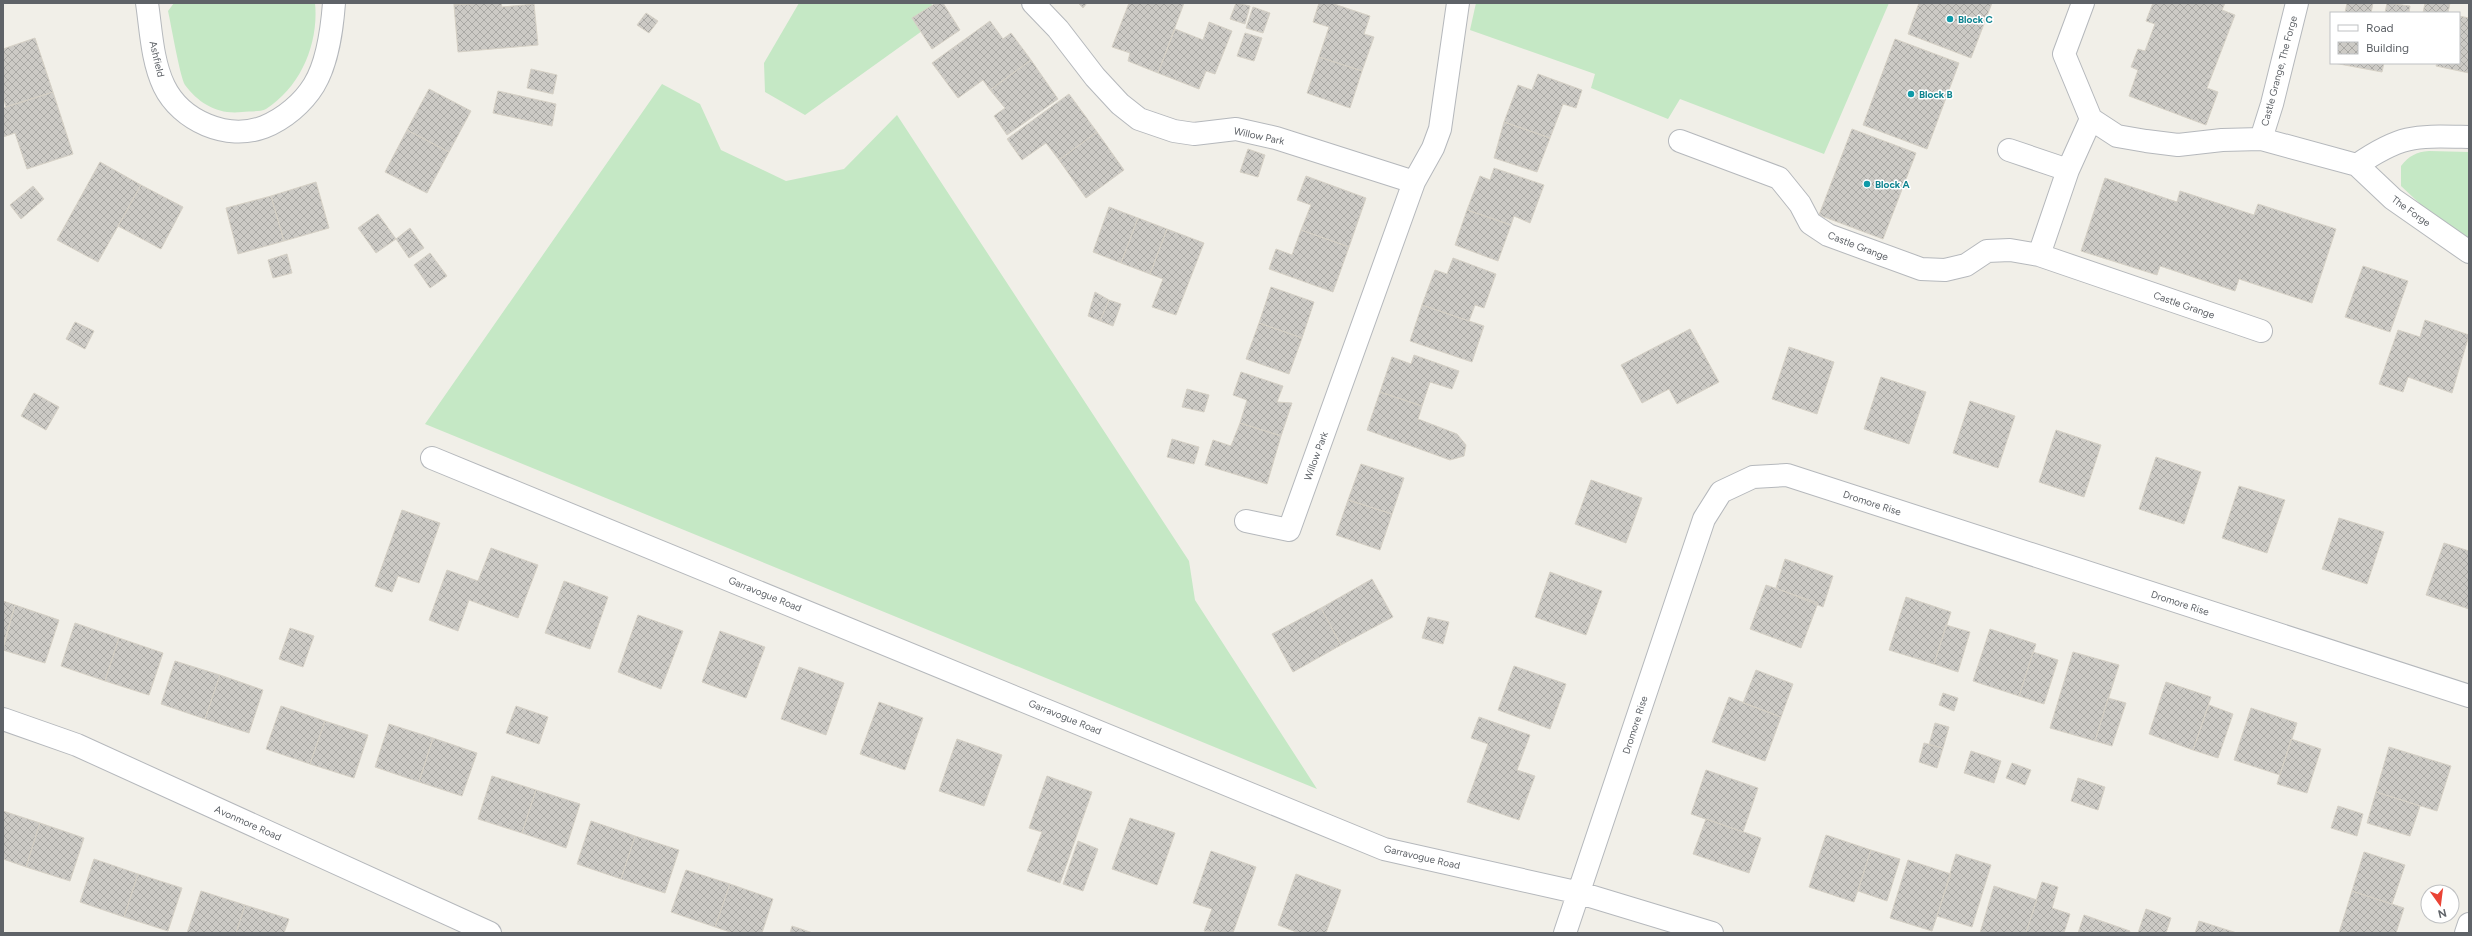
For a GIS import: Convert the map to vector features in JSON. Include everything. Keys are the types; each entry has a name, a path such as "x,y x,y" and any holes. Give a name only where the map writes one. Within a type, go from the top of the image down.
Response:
{"street":[{"name":"Ashfield","path":"147,3 155,54 164,86 182,111 204,126 232,131 263,128 291,112 314,84 332,39 334,3"},
{"name":"Willow Park","path":"1033,3 1058,29 1095,77 1120,104 1139,119 1174,131 1194,134 1236,129 1276,138 1414,182"},
{"name":"Willow Park","path":"1246,521 1289,530 1414,182 1433,148 1440,129 1458,3"},
{"path":"2083,3 2064,54 2091,120 2117,136 2178,145 2222,140 2261,139"},
{"name":"Castle Grange, The Forge","path":"2261,139 2272,104 2297,3"},
{"path":"2039,255 2068,170 2091,120"},
{"path":"2357,165 2382,148 2404,139 2426,136 2469,137"},
{"name":"The Forge","path":"2261,139 2357,165 2393,198 2469,252"},
{"name":"Castle Grange","path":"1680,141 1779,178 1800,204 1810,224 1828,235 1922,269 1946,270 1966,265 1987,251 2010,250 2039,255 2261,331"},
{"path":"2009,150 2068,170"},
{"name":"Garravogue Road","path":"432,458 1384,848 1580,893 1712,933"},
{"name":"Dromore Rise","path":"1565,933 1580,893 1704,519 1721,492 1753,477 1787,475 2469,696"},
{"name":"Avonmore Road","path":"3,718 77,745 490,933"},
{"path":"2466,933 2469,924"}],"green space":[{"path":"174,3 315,3 314,33 305,63 289,89 278,100 264,110 225,112 210,107 191,92 183,80 168,11"},
{"path":"799,3 930,3 936,8 922,31 805,115 765,92 764,63"},
{"path":"1476,3 1889,3 1824,154 1680,99 1668,119 1591,88 1595,74 1470,30"},
{"path":"662,84 700,104 721,150 786,181 844,169 897,115 1189,561 1195,600 1317,789 425,424"},
{"path":"2420,152 2469,152 2469,238 2433,216 2401,186 2401,166 2413,155"}],"building":[{"path":"454,3 484,3 454,5"},
{"path":"501,3 502,7 534,4 538,45 458,52 454,5"},
{"path":"936,3 943,3 960,30 932,49 912,18"},
{"path":"1078,3 1087,3 1083,8"},
{"path":"1129,3 1184,3 1158,73 1128,61 1130,53 1112,47"},
{"path":"1236,3 1250,6 1245,24 1230,19"},
{"path":"1319,3 1331,3 1370,16 1364,34 1374,37 1362,71 1319,57 1329,27 1313,22"},
{"name":"Block C","path":"1919,3 1992,3 1971,58 1908,34"},
{"path":"2153,3 2225,3 2222,10 2235,15 2207,88 2218,92 2206,125 2129,96 2138,70 2131,67 2138,49 2145,51 2155,24 2146,21"},
{"path":"2347,3 2373,3 2371,12 2345,12"},
{"path":"2387,3 2410,6 2409,12 2385,12"},
{"path":"2425,3 2450,3 2448,12 2423,12"},
{"path":"1253,7 1270,13 1263,33 1246,28"},
{"path":"646,13 658,21 649,33 637,25"},
{"path":"2460,16 2469,18 2469,73 2436,66 2437,64 2460,64"},
{"path":"990,21 1003,39 1011,33 1031,60 990,90 983,80 958,98 932,63"},
{"path":"1209,22 1232,31 1215,74 1206,71 1199,89 1158,73 1175,29 1203,40"},
{"path":"1245,33 1262,38 1254,61 1237,56"},
{"path":"35,38 53,92 6,107 3,97 3,49"},
{"name":"Block B","path":"1895,39 1959,63 1927,149 1863,125"},
{"path":"1319,57 1362,71 1350,108 1307,93"},
{"path":"1031,60 1058,99 1007,135 994,116 1005,108 990,90"},
{"path":"2339,64 2384,64 2382,72"},
{"path":"531,69 557,75 553,94 527,88"},
{"path":"1538,74 1582,90 1576,108 1563,104 1550,138 1504,122 1518,85 1532,90"},
{"path":"429,89 471,111 449,152 407,130"},
{"path":"498,91 556,104 552,126 493,113"},
{"path":"53,92 73,154 27,169 15,133 3,137 3,108"},
{"path":"1069,94 1097,132 1059,160 1046,143 1022,160 1007,139"},
{"path":"1504,122 1550,138 1537,172 1494,158"},
{"name":"Block A","path":"1852,129 1916,153 1883,239 1819,215"},
{"path":"407,130 449,152 427,193 385,172"},
{"path":"1097,132 1124,170 1086,198 1059,160"},
{"path":"1248,149 1265,155 1258,177 1240,172"},
{"path":"100,162 141,185 98,262 57,240"},
{"path":"1494,168 1544,185 1530,223 1514,216 1511,225 1467,210 1480,176 1490,180"},
{"path":"1306,176 1366,198 1349,247 1301,230 1311,205 1297,200"},
{"path":"2105,178 2177,202 2180,191 2254,215 2258,204 2336,229 2312,303 2239,279 2235,291 2160,266 2157,275 2081,251"},
{"path":"316,182 329,228 284,241 271,196"},
{"path":"141,185 183,207 161,249 118,226"},
{"path":"33,186 44,199 21,219 10,205"},
{"path":"271,196 284,241 238,254 226,208"},
{"path":"1109,207 1138,218 1121,263 1093,252"},
{"path":"1467,210 1511,225 1498,261 1455,245"},
{"path":"378,214 396,239 376,253 358,228"},
{"path":"1138,218 1167,229 1150,274 1121,263"},
{"path":"410,228 424,248 409,258 396,239"},
{"path":"1167,229 1204,243 1176,315 1152,307 1163,279 1150,274"},
{"path":"1301,230 1349,247 1333,292 1269,269 1276,249 1292,255"},
{"path":"430,253 447,276 430,288 414,265"},
{"path":"287,254 292,273 273,278 268,260"},
{"path":"1453,258 1496,274 1484,308 1475,305 1469,321 1422,305 1435,270 1447,274"},
{"path":"2363,266 2408,281 2390,332 2345,317"},
{"path":"1271,287 1314,302 1302,338 1259,323"},
{"path":"1095,292 1109,300 1100,321 1088,316"},
{"path":"1109,300 1121,304 1113,326 1100,321"},
{"path":"1422,305 1484,326 1472,362 1410,341"},
{"path":"2425,320 2469,335 2452,393 2408,377 2403,392 2379,384 2398,330 2420,337"},
{"path":"75,322 94,331 85,349 66,339"},
{"path":"1259,323 1302,338 1289,374 1246,359"},
{"path":"1690,329 1719,382 1677,404 1669,389 1642,403 1621,365"},
{"path":"1789,347 1834,362 1817,414 1772,399"},
{"path":"1414,355 1459,371 1452,389 1430,382 1422,406 1380,392 1392,357 1411,364"},
{"path":"1241,372 1283,386 1277,402 1292,403 1281,436 1240,423 1247,400 1233,395"},
{"path":"1881,377 1926,392 1909,444 1864,429"},
{"path":"1187,389 1209,395 1204,412 1182,407"},
{"path":"1380,392 1422,406 1418,419 1457,434 1466,445 1464,456 1450,460 1367,430"},
{"path":"34,393 59,407 46,430 21,416"},
{"path":"1970,401 2015,416 1998,468 1953,453"},
{"path":"1240,423 1281,436 1267,484 1205,465 1213,440 1231,446"},
{"path":"2056,430 2101,445 2084,497 2039,482"},
{"path":"1172,439 1199,447 1194,464 1167,457"},
{"path":"2156,457 2201,472 2184,524 2139,509"},
{"path":"1361,464 1404,478 1392,514 1348,500"},
{"path":"1591,480 1642,498 1626,543 1575,524"},
{"path":"2239,486 2285,500 2267,553 2222,538"},
{"path":"1348,500 1392,514 1380,550 1336,535"},
{"path":"402,510 440,523 419,583 398,576 392,592 375,586"},
{"path":"2339,518 2384,532 2367,584 2322,569"},
{"path":"2444,543 2469,551 2469,609 2426,595"},
{"path":"491,548 538,565 518,618 469,600 458,631 429,620 447,570 478,581"},
{"path":"1785,559 1833,576 1823,607 1776,588"},
{"path":"1550,572 1602,591 1586,635 1535,617"},
{"path":"1372,579 1393,617 1341,645 1321,608"},
{"path":"564,581 608,597 590,649 545,633"},
{"path":"1766,585 1818,603 1801,648 1750,629"},
{"path":"1906,597 1951,612 1934,664 1889,650"},
{"path":"3,601 15,605 3,645"},
{"path":"15,605 59,620 45,663 3,650"},
{"path":"1321,608 1341,645 1293,672 1272,634"},
{"path":"638,615 683,631 661,689 618,672"},
{"path":"1428,617 1449,622 1443,644 1422,638"},
{"path":"75,623 119,638 105,681 61,666"},
{"path":"1946,625 1970,632 1958,672 1934,664"},
{"path":"290,628 314,636 303,667 279,659"},
{"path":"1990,629 2036,644 2019,696 1973,681"},
{"path":"720,631 765,647 746,698 702,682"},
{"path":"119,638 163,653 149,695 105,681"},
{"path":"2033,652 2058,660 2044,704 2019,696"},
{"path":"2073,652 2119,665 2095,741 2050,728"},
{"path":"175,661 220,675 205,719 161,704"},
{"path":"1514,666 1566,684 1550,729 1498,710"},
{"path":"799,667 844,683 826,735 781,719"},
{"path":"1756,670 1793,684 1781,717 1743,703"},
{"path":"220,675 263,690 249,733 205,719"},
{"path":"2166,682 2211,697 2193,750 2149,734"},
{"path":"1943,693 1958,698 1954,711 1939,705"},
{"path":"1729,697 1781,717 1765,761 1712,742"},
{"path":"2108,698 2126,703 2112,746 2095,741"},
{"path":"879,702 923,718 905,770 860,754"},
{"path":"2209,705 2233,714 2218,758 2193,750"},
{"path":"281,706 325,721 310,764 266,749"},
{"path":"516,706 548,717 539,744 506,733"},
{"path":"2251,708 2297,723 2280,775 2234,760"},
{"path":"1479,717 1530,735 1517,770 1535,776 1519,820 1467,802 1488,744 1471,738"},
{"path":"325,721 368,735 354,778 310,764"},
{"path":"1935,723 1949,727 1943,748 1929,745"},
{"path":"389,724 433,738 419,782 375,767"},
{"path":"433,738 477,753 462,796 419,782"},
{"path":"957,739 1002,755 984,806 939,791"},
{"path":"2291,739 2321,749 2307,793 2277,784"},
{"path":"1924,743 1943,748 1937,768 1919,762"},
{"path":"2389,747 2451,766 2437,811 2376,792"},
{"path":"1971,751 2001,761 1994,783 1964,773"},
{"path":"2012,763 2031,770 2025,785 2006,778"},
{"path":"1706,770 1758,788 1743,832 1691,814"},
{"path":"492,776 536,790 522,833 478,819"},
{"path":"1047,776 1092,792 1060,883 1027,871 1042,832 1029,828"},
{"path":"2078,778 2105,787 2098,810 2071,801"},
{"path":"536,790 580,804 566,848 522,833"},
{"path":"2376,792 2420,806 2410,836 2367,823"},
{"path":"2338,806 2363,814 2357,836 2331,828"},
{"path":"3,811 40,823 26,867 3,859"},
{"path":"1130,818 1175,833 1157,885 1112,869"},
{"path":"1706,819 1761,838 1749,873 1693,854"},
{"path":"591,821 635,836 621,879 577,864"},
{"path":"40,823 84,838 70,881 26,867"},
{"path":"1826,835 1871,850 1854,902 1809,887"},
{"path":"635,836 679,850 665,893 621,879"},
{"path":"1078,841 1098,849 1083,891 1063,884"},
{"path":"1871,850 1900,859 1887,901 1858,891"},
{"path":"1211,851 1256,867 1233,933 1204,931 1212,909 1193,903"},
{"path":"2364,852 2405,865 2392,904 2352,891"},
{"path":"1956,854 1991,865 1972,927 1937,916"},
{"path":"94,859 138,874 124,917 80,902"},
{"path":"1908,860 1951,874 1932,931 1890,918"},
{"path":"686,870 730,884 715,927 671,912"},
{"path":"138,874 182,888 168,931 124,917"},
{"path":"1296,874 1341,890 1326,933 1299,933 1278,925"},
{"path":"2042,882 2058,887 2052,908 2070,914 2064,933 2026,933"},
{"path":"730,884 773,899 762,933 733,933 715,927"},
{"path":"1994,886 2037,900 2026,933 1980,933"},
{"path":"201,891 245,905 236,933 187,933"},
{"path":"2352,891 2404,908 2396,933 2339,933"},
{"path":"245,905 289,919 284,933 236,933"},
{"path":"2146,909 2171,918 2166,933 2138,933"},
{"path":"2084,915 2130,931 2129,933 2078,933"},
{"path":"2199,921 2237,933 2195,933"},
{"path":"792,926 813,933 790,933"}],"place":[{"name":"Block C","path":"1950,19"},
{"name":"Block B","path":"1911,94"},
{"name":"Block A","path":"1867,184"}]}
